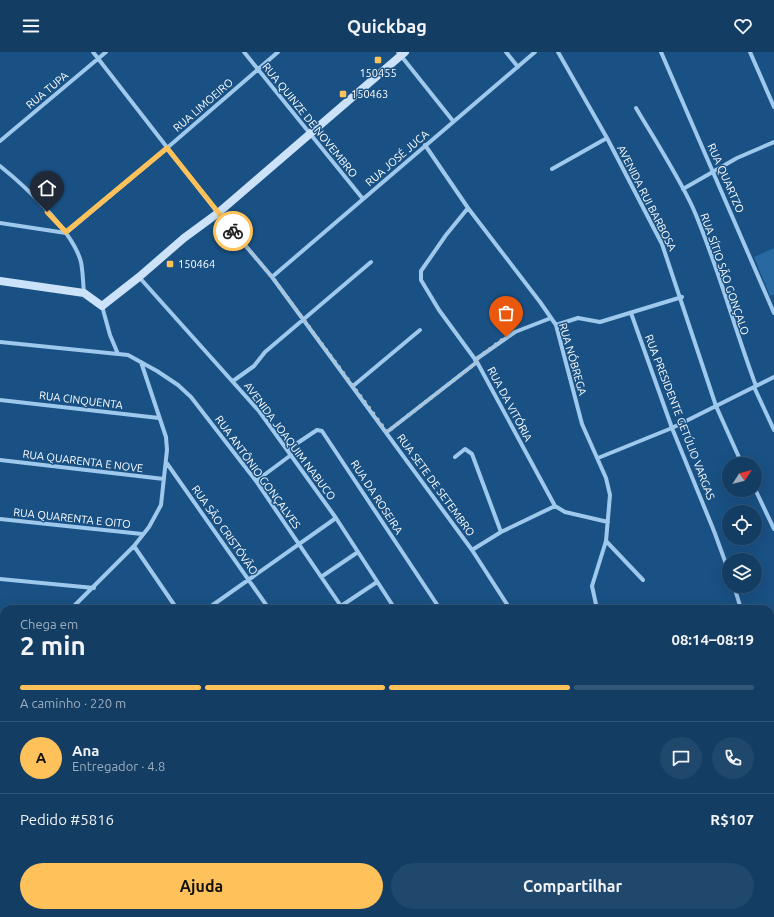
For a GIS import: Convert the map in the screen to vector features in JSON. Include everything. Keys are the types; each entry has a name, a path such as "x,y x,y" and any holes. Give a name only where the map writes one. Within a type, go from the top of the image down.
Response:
{"street":[{"name":"RUA SETE DE SETEMBRO","path":"93,52 218,213 272,277 472,550 507,605"},
{"name":"RUA TUPA","path":"0,141 106,52"},
{"name":"RUA QUINZE DE NOVEMBRO","path":"244,52 363,199"},
{"name":"RUA LIMOEIRO","path":"66,232 167,148 278,52"},
{"path":"506,52 518,67"},
{"name":"RUA JOSÉ JUCA","path":"272,277 535,52"},
{"name":"AVENIDA RUI BARBOSA","path":"558,52 607,138 662,244 682,297 716,406 739,457"},
{"name":"RUA QUARTZO","path":"661,52 774,313"},
{"path":"750,52 774,107"},
{"path":"102,306 140,277 184,238 218,213 310,135 401,53 453,121"},
{"name":"RUA SÍTIO SÃO GONÇALO","path":"636,108 683,189 709,249 755,387 774,430"},
{"path":"552,169 607,138"},
{"path":"683,189 737,158 774,142"},
{"name":"RUA NÓBREGA","path":"426,145 468,208 556,325 582,424 609,486 610,495 606,541 592,586 596,605"},
{"path":"0,166 14,177 66,232 81,262 84,293"},
{"name":"RUA DA VITÓRIA","path":"468,208 433,252 421,271 420,276 439,310 476,361 555,506"},
{"path":"0,224 66,232"},
{"path":"233,381 254,366 265,352 371,262"},
{"name":"AVENIDA JOAQUIM NABUCO","path":"140,277 259,412 336,518 392,605"},
{"path":"0,281 84,293 102,306 110,334 118,354"},
{"path":"556,325 578,318 600,322 682,297"},
{"name":"RUA PRESIDENTE GETÚLIO VARGAS","path":"631,313 672,428 722,553"},
{"path":"387,432 515,332 551,318"},
{"path":"353,386 420,330"},
{"name":"RUA ANTÔNIO GONÇALVES","path":"0,342 128,355 178,385 191,397 256,481 298,545 341,605"},
{"path":"76,605 134,546 142,534 150,527 161,505 166,462 166,437 141,362"},
{"path":"598,458 672,428 774,376"},
{"name":"RUA CINQUENTA","path":"0,400 159,418"},
{"name":"RUA DA ROSEIRA","path":"287,450 317,430 322,431 437,605"},
{"path":"455,457 465,448 472,454 501,532"},
{"path":"256,481 291,455"},
{"name":"RUA QUARENTA E NOVE","path":"0,460 164,479"},
{"name":"RUA SÃO CRISTÓVÃO","path":"166,462 267,605"},
{"path":"759,497 774,529"},
{"path":"472,550 501,532 555,506 565,512 608,522"},
{"path":"212,605 336,518"},
{"name":"RUA QUARENTA E OITO","path":"0,519 142,534"},
{"path":"606,541 643,580"},
{"path":"134,546 174,605"},
{"path":"321,577 358,552"},
{"path":"0,579 94,588"},
{"path":"345,605 377,582"},
{"path":"736,593 740,605"}],"shaded area":[{"path":"774,248 774,294 770,296 754,257"}],"way so far":[{"path":"233,231 272,277 387,432 477,362 475,360 506,337"}],"place":[{"name":"150455","path":"378,60"},
{"name":"150463","path":"343,94"},
{"name":"150464","path":"170,264"}],"route":[{"path":"47,212 66,232 167,148 233,231"}]}
